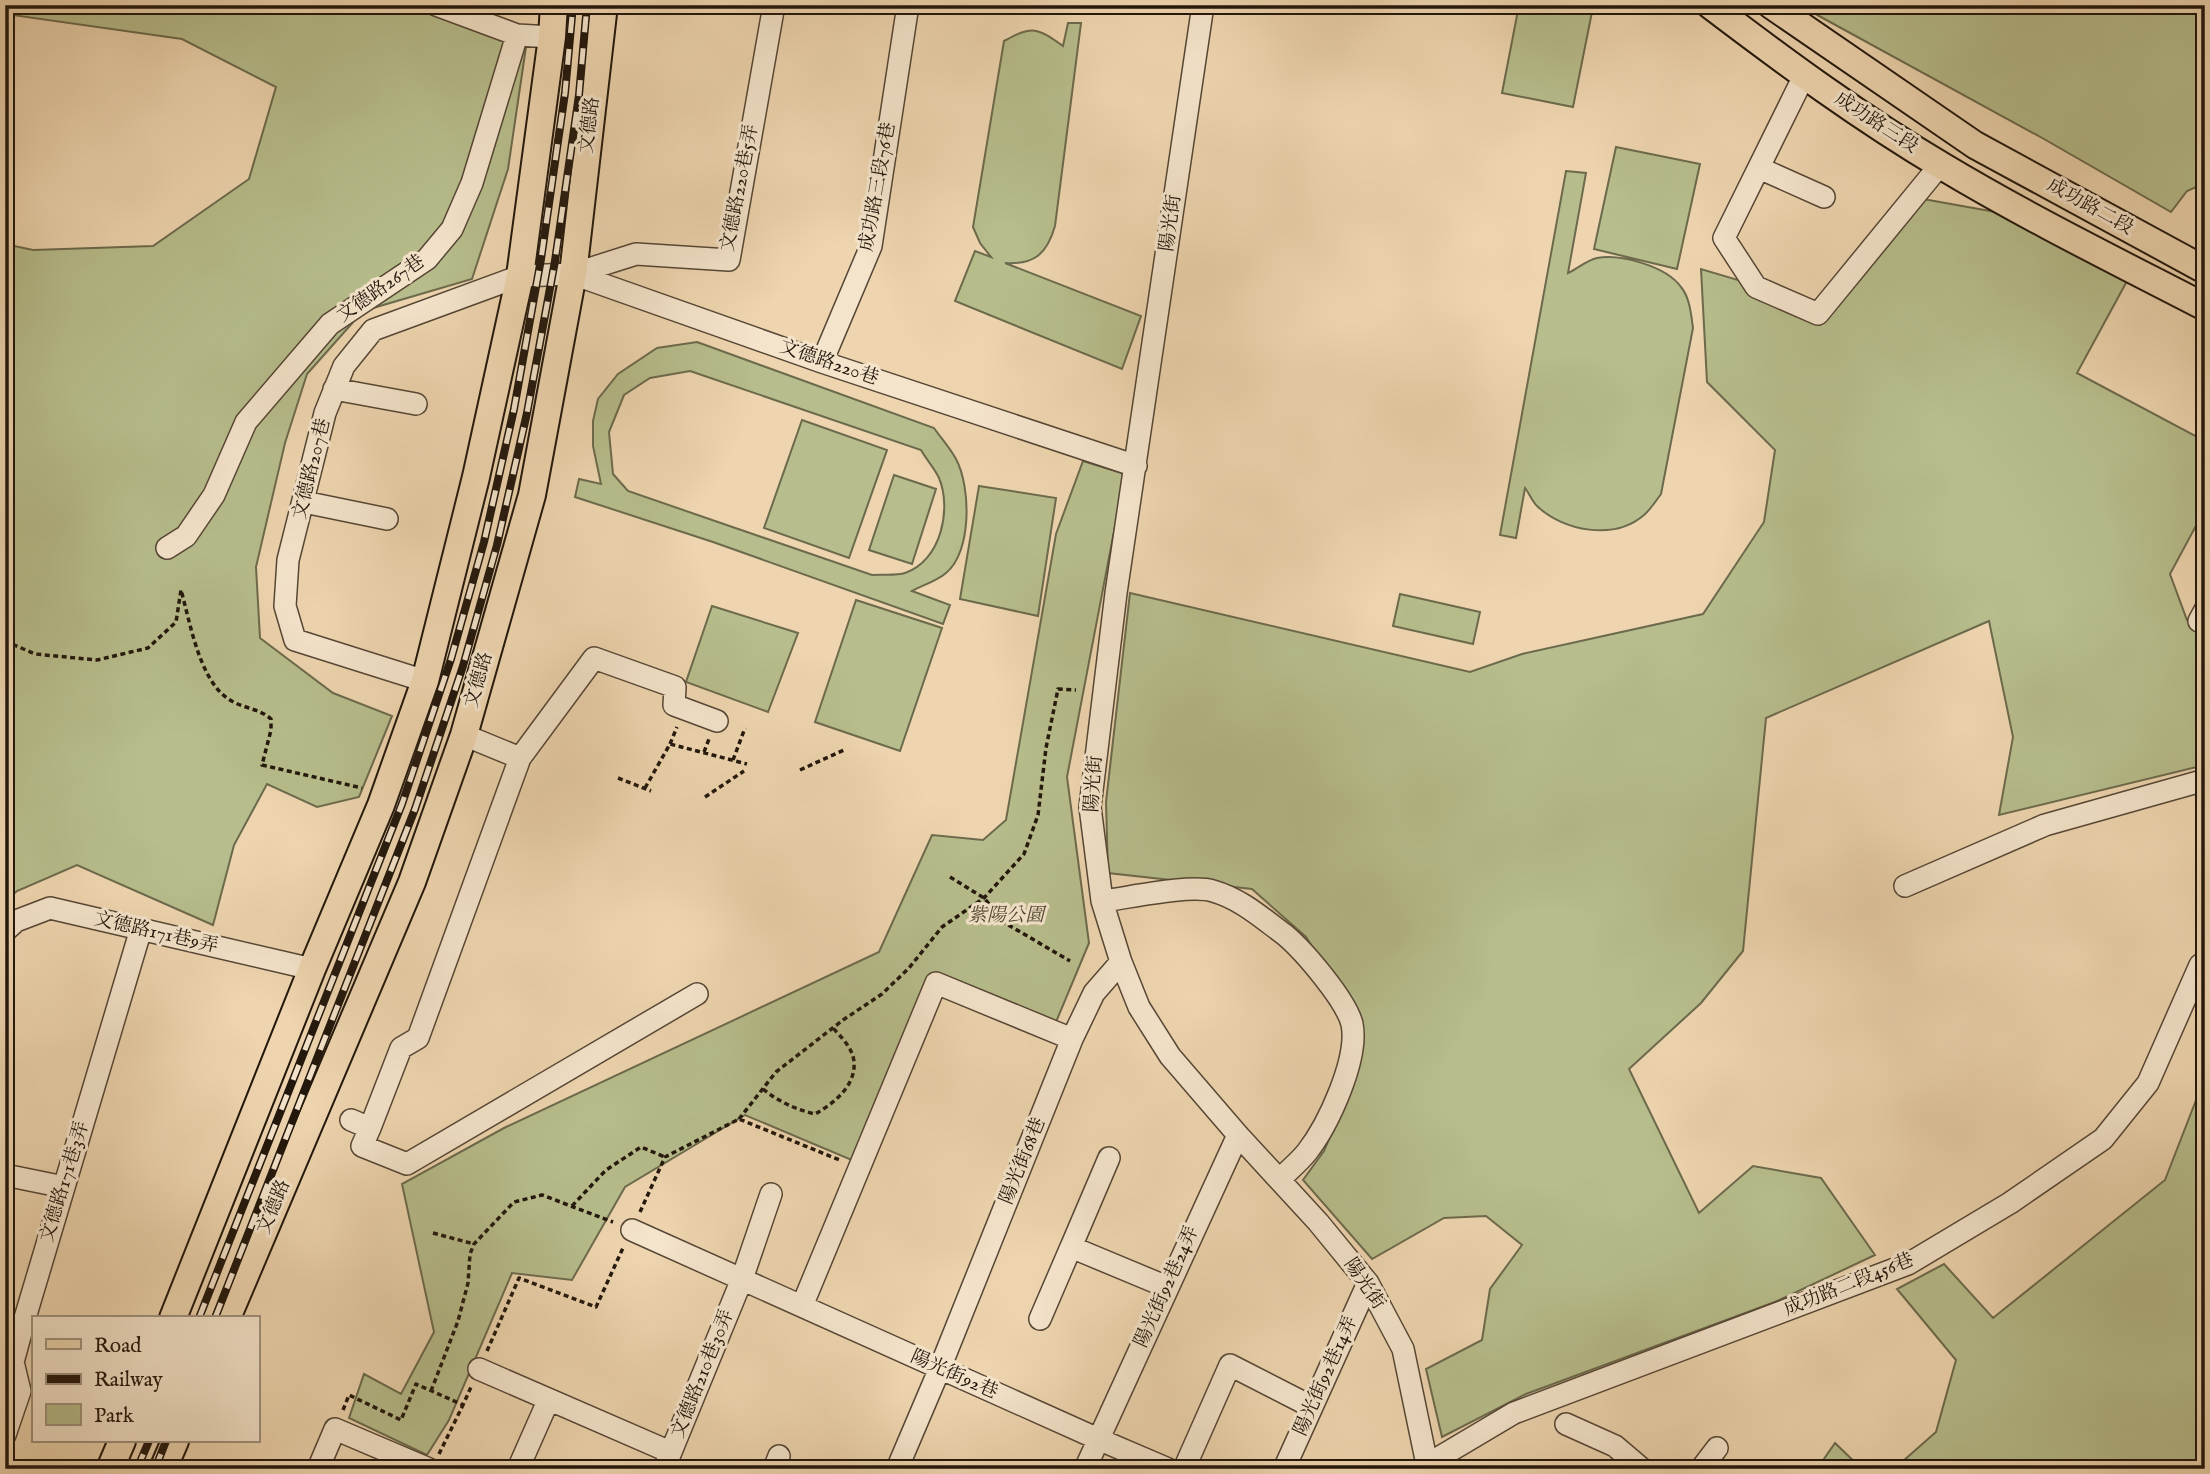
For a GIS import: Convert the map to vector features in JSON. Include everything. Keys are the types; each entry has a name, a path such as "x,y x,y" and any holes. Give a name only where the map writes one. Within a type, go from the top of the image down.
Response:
{"main road":[{"path":"174,1316 381,804 425,681 476,477 520,276 554,5"},
{"name":"文德路","path":"228,1316 412,882 464,735 532,495 573,274 604,5"},
{"name":"成功路三段","path":"1710,5 1804,76 1940,165 2050,227"},
{"name":"成功路三段","path":"1771,5 1975,145"},
{"name":"成功路二段","path":"1975,145 2205,270"},
{"name":"成功路二段","path":"2050,227 2205,307"},
{"path":"110,1469 122,1442"},
{"path":"163,1469 175,1442"}],"street":[{"path":"436,5 517,35 552,37"},
{"name":"文德路220巷5弄","path":"573,274 636,254 729,260 774,5"},
{"name":"成功路三段76巷","path":"822,362 871,246 908,5"},
{"name":"陽光街","path":"1203,5 1116,593 1090,807 1102,901 1121,962 1139,1007 1170,1056 1368,1283 1403,1349 1428,1466"},
{"name":"文德路267巷","path":"167,548 186,536 214,495 246,422 330,324 427,259 452,229 472,183 517,35"},
{"path":"1804,76 1724,238 1756,287 1818,314 1940,165"},
{"path":"1759,169 1824,197"},
{"name":"文德路220巷","path":"520,276 573,274 822,362 1136,466"},
{"name":"文德路207巷","path":"425,681 295,640 285,606 288,560 325,413 334,388 344,366 373,330 520,276"},
{"path":"334,388 416,404"},
{"path":"304,502 387,519"},
{"path":"697,995 407,1164 362,1146 360,1124 401,1048 418,1038 520,758 594,658 676,687 674,705 717,721"},
{"path":"464,735 520,758"},
{"path":"1905,886 2045,825 2205,780"},
{"path":"1102,901 1173,891 1210,890 1245,905 1298,946 1333,990 1351,1022 1353,1042 1349,1063 1325,1124 1307,1152 1280,1179"},
{"name":"文德路171巷9弄","path":"5,931 16,920 50,908 312,969"},
{"name":"文德路171巷3弄","path":"5,1436 19,1391 13,1362 141,929"},
{"name":"陽光街68巷","path":"897,1469 1072,1039 1094,993 1121,962"},
{"name":"成功路二段456巷","path":"1428,1466 1514,1413 1908,1264 2010,1203 2103,1139 2148,1083 2200,965 2205,962"},
{"path":"802,1306 936,983 1072,1039"},
{"name":"陽光街92巷24弄","path":"1085,1469 1238,1135"},
{"path":"1040,1319 1109,1158"},
{"path":"5,1175 64,1187"},
{"name":"文德路210巷30弄","path":"667,1461 741,1279 771,1194"},
{"name":"陽光街92巷","path":"632,1230 1168,1469"},
{"path":"1071,1247 1167,1287"},
{"name":"陽光街92巷14弄","path":"1284,1469 1368,1283"},
{"path":"1184,1469 1230,1365 1312,1407"},
{"path":"479,1369 667,1461"},
{"path":"518,1469 548,1401"},
{"path":"1566,1424 1615,1446 1642,1469"},
{"path":"318,1469 335,1429 433,1464"},
{"path":"1701,1469 1717,1448"}],"path":[{"path":"5,641 35,654 97,660 148,648 176,622 181,590 202,662 218,689 228,699 271,719 271,730 261,765 369,790"},
{"path":"433,1464 463,1405 519,1278 596,1307 665,1157 739,1119 776,1072 881,994 909,968 943,927 984,898 1024,854 1038,815 1046,748 1058,689 1076,690"},
{"path":"733,760 744,728"},
{"path":"645,788 670,744 747,764"},
{"path":"800,770 844,750"},
{"path":"705,797 744,771"},
{"path":"618,778 651,791"},
{"path":"950,877 984,898 1005,923 1070,961"},
{"path":"762,1089 796,1110 815,1114 832,1105 850,1082 854,1061 846,1043 833,1028"},
{"path":"739,1119 859,1168"},
{"path":"572,1206 607,1170 641,1147 665,1157"},
{"path":"431,1391 458,1321 474,1244 514,1202 542,1195 632,1230"},
{"path":"433,1233 474,1244"},
{"path":"335,1429 349,1395 401,1420 416,1384 463,1405"}],"green space":[{"path":"5,5 430,5 505,34 526,47 508,169 472,279 363,311 307,374 285,443 256,567 260,638 333,693 392,716 359,797 317,807 267,784 234,845 213,925 77,865 17,891 5,902 5,244 33,250 153,246 249,179 276,87 182,39 5,14"},
{"path":"1519,5 1593,7 1573,107 1502,93"},
{"path":"1799,5 2205,5 2205,183 2187,191 2171,212"},
{"path":"1068,23 1081,23 1055,226 1048,244 1038,256 1024,262 1005,263 1141,316 1122,369 955,301 975,251 991,257 980,243 973,227 1004,41 1022,32 1035,31 1047,35 1063,46"},
{"path":"1616,147 1700,164 1677,269 1594,249"},
{"path":"1566,171 1586,173 1568,273 1593,259 1607,257 1630,260 1654,268 1665,273 1684,291 1690,306 1693,328 1661,494 1651,508 1632,523 1618,528 1589,530 1560,522 1548,515 1535,504 1525,488 1516,538 1500,535"},
{"path":"1923,199 2018,216 2127,281 2077,373 2205,441 2205,509 2170,574 2187,620 2205,633 2205,765 1999,815 2013,737 1989,621 1766,718 1743,951 1701,1003 1629,1069 1699,1213 1753,1166 1821,1178 1875,1255 1775,1302 1526,1394 1442,1437 1426,1369 1482,1340 1490,1289 1522,1245 1486,1216 1444,1218 1372,1259 1303,1180 1324,1151 1349,1092 1357,1018 1306,937 1252,889 1108,873 1106,802 1130,593 1470,672 1522,654 1703,614 1764,522 1775,450 1707,382 1701,269 1832,308"},
{"path":"697,342 934,428 954,455 961,471 966,502 965,535 955,563 946,573 912,591 950,605 943,624 713,542 575,497 579,479 601,484 593,446 593,421 598,399 618,374 657,348","holes":["690,371 921,450 943,490 943,519 935,546 917,567 905,573 872,575 628,491 613,474 609,432 624,395 650,378"]},
{"path":"802,420 887,450 849,558 764,528"},
{"name":"紫陽公園","path":"1083,461 1125,474 1067,777 1089,943 1056,1022 934,975 854,1161 745,1115 625,1187 572,1280 512,1273 449,1420 427,1455 349,1418 364,1374 401,1394 434,1332 402,1184 504,1128 879,952 932,835 983,840 1006,820 1056,534"},
{"path":"894,475 936,489 912,564 869,550"},
{"path":"979,486 1056,498 1038,616 960,599"},
{"path":"1400,594 1480,612 1473,644 1393,626"},
{"path":"856,600 942,628 900,751 815,722"},
{"path":"712,606 798,633 768,712 686,682"},
{"path":"2205,1077 2205,1469 1894,1469 1936,1432 1956,1360 1897,1289 1944,1264 1993,1318 2165,1180"},
{"path":"1835,1443 1862,1469 1817,1469"}],"railway":[{"path":"200,1316 402,804 451,659 484,542 514,409 541,259 565,93 573,5"},
{"path":"216,1316 415,809 463,666 497,545 527,413 555,261 579,95 587,5"},
{"path":"137,1469 149,1442"},
{"path":"155,1469 166,1442"}]}
